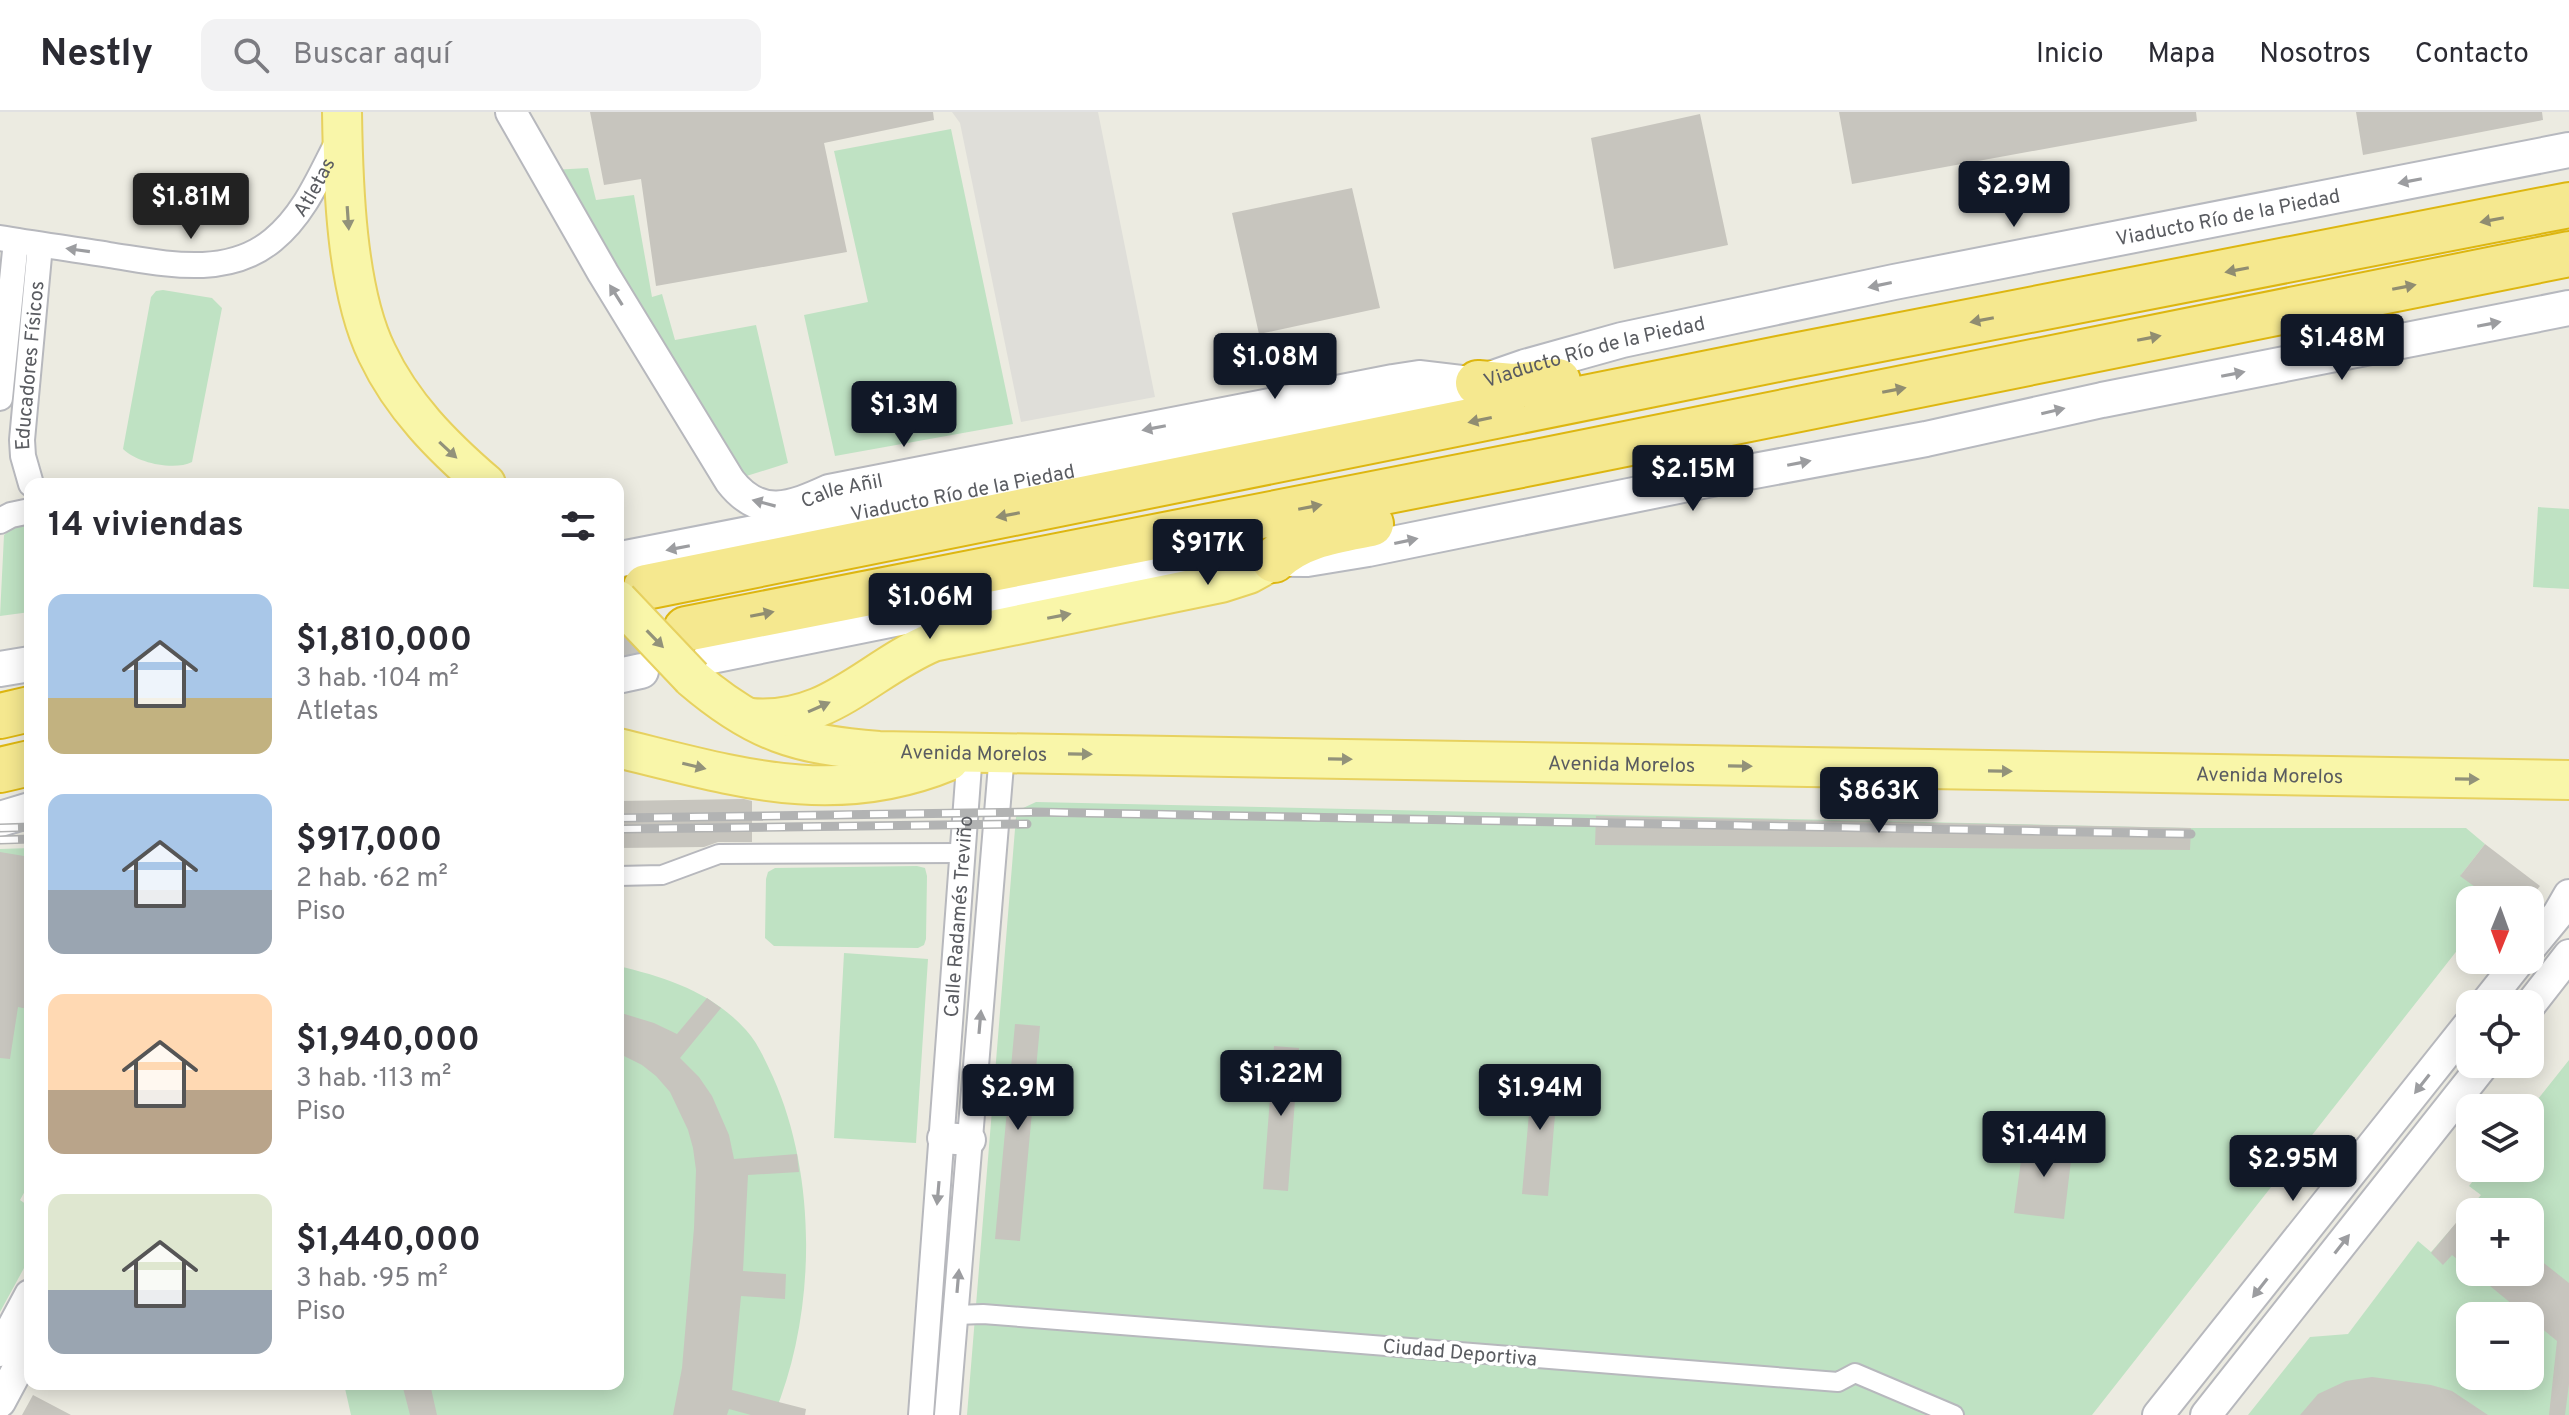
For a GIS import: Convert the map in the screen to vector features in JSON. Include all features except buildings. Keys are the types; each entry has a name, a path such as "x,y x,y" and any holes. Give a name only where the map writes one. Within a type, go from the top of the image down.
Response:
{"highway":[{"name":"Viaducto Río de la Piedad","path":"628,582 2569,205"},
{"path":"696,654 1849,399 2569,254"},
{"path":"1478,383 1512,386 1727,358 1783,358"},
{"path":"1274,560 1286,549 1315,536 1668,459 1849,399"},
{"path":"0,716 24,710"},
{"path":"0,770 24,764"}],"main road":[{"path":"342,123 353,275 377,354 418,419 479,478"},
{"name":"Viaducto Río de la Piedad","path":"628,582 1427,401 1604,344 1652,333 1894,282 2569,150"},
{"path":"628,582 696,654 1198,558 1307,559 1368,549 2569,308"},
{"path":"744,718 782,718 811,711 866,683 909,653 933,642 1221,583 1249,574 1274,560"},
{"name":"Avenida Morelos","path":"696,654 744,718 791,739 879,751 2564,788"},
{"path":"0,669 24,665"},
{"path":"624,749 761,781 818,786 892,781 986,752"}],"street":[{"name":"Calle Añil","path":"511,112 603,273 730,481 741,493 763,505 797,505 829,490 1393,380 1419,376 1478,383"},
{"name":"Atletas","path":"8,240 187,266 219,264 247,256 273,240 304,206 342,123"},
{"name":"Educadores Físicos","path":"0,398 8,240"},
{"name":"Educadores Físicos","path":"29,478 22,440 40,245"},
{"path":"0,521 24,512"},
{"name":"Calle Radamés Treviño","path":"947,1415 956,1315 956,1139 963,853 986,752"},
{"name":"Calle Radamés Treviño","path":"921,1415 956,1139 986,752"},
{"path":"624,876 662,875 719,854 963,853"},
{"path":"2549,942 2569,895"},
{"path":"2542,990 2569,955"},
{"path":"2496,990 2509,974"},
{"path":"2158,1415 2456,1041"},
{"path":"2206,1415 2473,1078"},
{"path":"0,1351 24,1306"},
{"name":"Ciudad Deportiva","path":"956,1315 983,1314 1838,1382 1855,1373 1954,1415"},
{"path":"0,1402 24,1357"}],"shaded area":[{"path":"952,112 1098,112 1155,397 1021,422 960,123"}],"green space":[{"path":"951,129 1013,424 835,456 804,315 868,302 834,151"},
{"path":"588,168 596,200 634,195 652,297 662,294 675,340 756,325 788,463 737,479 552,170"},
{"path":"156,291 212,298 222,308 192,462 176,466 146,462 123,449 151,297"},
{"path":"2538,507 2569,509 2569,589 2533,587"},
{"path":"24,525 24,613 0,616 4,535 15,526"},
{"path":"1036,802 2191,828 2466,828 2485,844 2461,875 2475,886 2456,886 2456,952 2092,1415 967,1415 1016,817 1021,809"},
{"path":"24,848 24,1193 20,1200 24,1203 24,1268 0,1312 0,849"},
{"path":"775,868 925,868 927,876 926,939 924,945 918,948 774,946 765,938 766,879 768,872"},
{"path":"844,953 928,959 916,1143 834,1138"},
{"path":"624,968 687,988 733,1017 761,1053 788,1116 804,1202 804,1290 798,1334 774,1415 351,1415 345,1390 624,1390"},
{"path":"2569,1060 2569,1415 2248,1415 2310,1337 2348,1334 2418,1241 2431,1252 2456,1224 2456,1286 2544,1286 2544,1198 2478,1198 2481,1195 2469,1186 2472,1182 2544,1182 2542,1094"}],"tunnel":[{"path":"624,641 686,629"}],"railway":[{"path":"624,818 1033,812 2191,834"},
{"path":"624,829 1027,824"},
{"path":"0,828 24,827"},
{"path":"0,840 24,839"}]}
